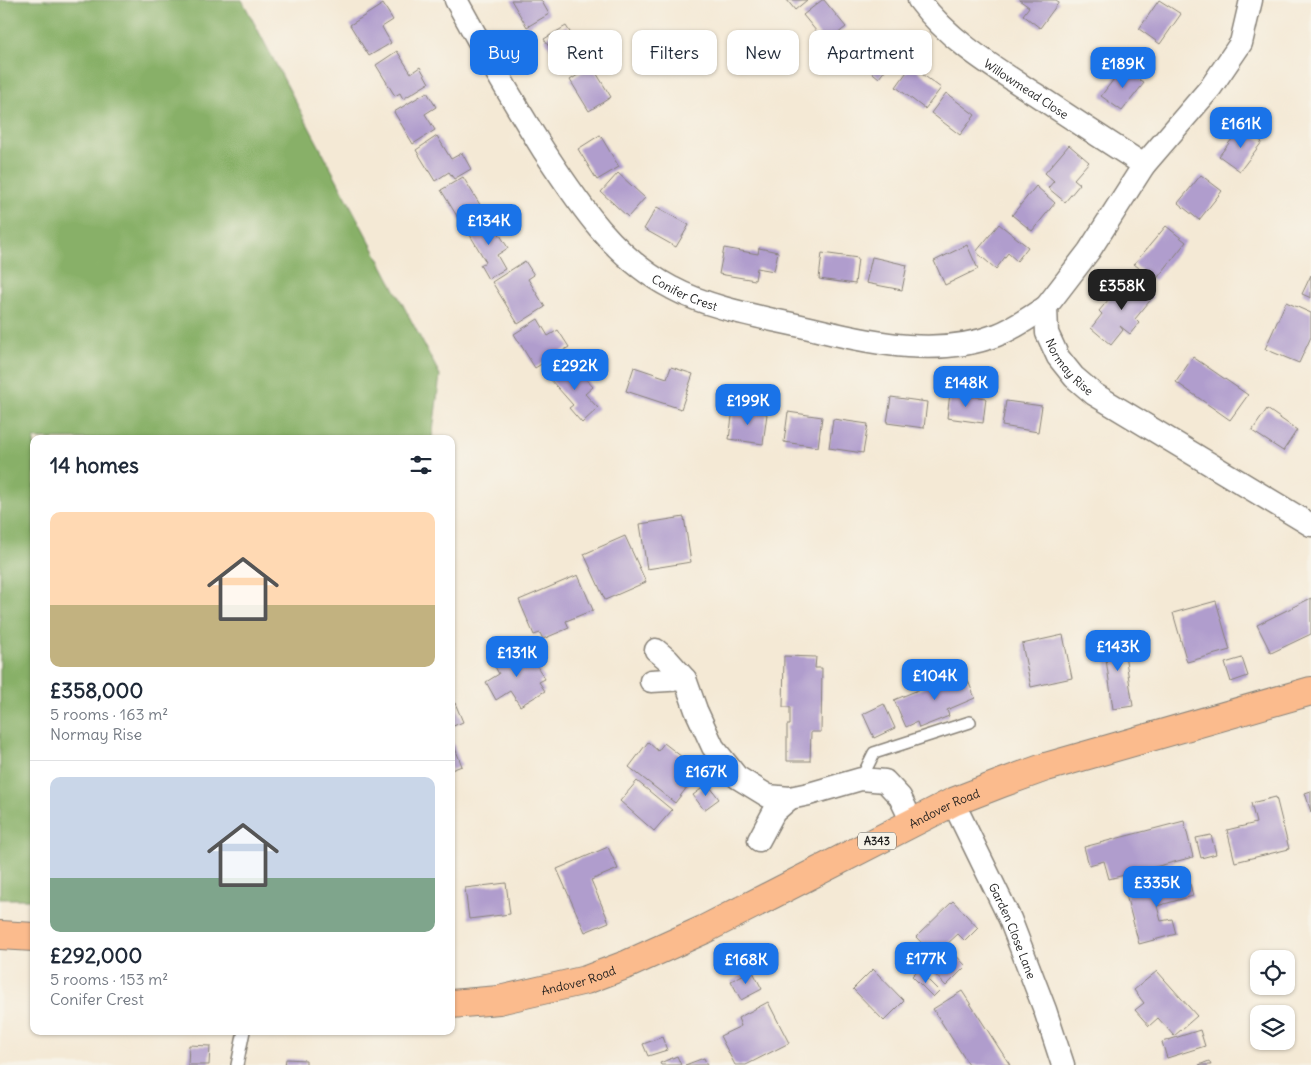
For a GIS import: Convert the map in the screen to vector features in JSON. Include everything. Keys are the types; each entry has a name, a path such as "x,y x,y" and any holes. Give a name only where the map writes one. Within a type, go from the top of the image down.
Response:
{"main road":[{"name":"Andover Road","path":"455,1004 498,1000 586,980 628,964 703,930 953,802 1046,767 1311,691"},
{"path":"0,935 30,937"}],"street":[{"name":"Conifer Crest","path":"456,0 512,100 575,198 602,233 633,262 672,289 713,304 865,342 932,347 962,345 998,335 1046,306"},
{"name":"Willowmead Close","path":"919,0 927,11 963,43 1000,71 1144,165"},
{"path":"1046,306 1088,251 1144,165 1211,87 1241,43 1251,0"},
{"name":"Normay Rise","path":"1046,306 1047,333 1058,356 1074,377 1094,394 1311,525"},
{"path":"656,650 685,679 696,710 713,747 737,777 768,796 790,798 861,779 886,781 900,797 913,824"},
{"path":"651,681 685,679"},
{"path":"759,840 774,812 790,798"},
{"name":"Garden Close Lane","path":"953,802 1010,919 1045,1010 1063,1065"}],"lane":[{"path":"861,779 874,753 970,722"},
{"path":"237,1065 243,1035"}],"green space":[{"path":"0,0 242,0 440,375 432,435 30,435 30,899 0,899"}],"building":[{"path":"511,0 541,0 549,14 527,27"},
{"path":"787,0 807,0 795,10"},
{"path":"824,0 846,27 842,30 815,30 803,15"},
{"path":"1019,0 1056,0 1059,2 1040,28 1023,15 1029,7"},
{"path":"1159,0 1181,14 1160,44 1139,29"},
{"path":"383,4 393,20 382,27 391,43 369,56 350,25"},
{"path":"566,26 569,30 559,30"},
{"path":"548,37 548,45 544,39"},
{"path":"397,51 411,73 420,67 429,83 403,99 400,93 395,96 376,65"},
{"path":"1123,67 1144,83 1122,111 1101,96"},
{"path":"578,75 598,75 611,97 589,111 570,80"},
{"path":"905,75 923,75 941,88 925,109 896,87"},
{"path":"427,92 436,107 425,114 435,130 413,144 394,112"},
{"path":"946,93 975,115 960,135 931,113"},
{"path":"1242,126 1262,142 1240,171 1219,156"},
{"path":"600,135 619,167 597,180 578,149"},
{"path":"437,136 451,159 462,153 471,169 454,179 449,172 435,181 416,150"},
{"path":"1069,145 1089,162 1074,179 1080,184 1065,202 1048,188 1054,181 1045,173"},
{"path":"618,173 645,198 628,217 601,192"},
{"path":"1201,175 1222,191 1199,220 1178,203"},
{"path":"463,177 482,208 460,221 441,190"},
{"path":"1036,186 1055,203 1032,231 1012,215"},
{"path":"657,207 689,225 676,247 644,229"},
{"path":"489,217 508,248 497,255 505,269 488,279 480,265 486,262 467,230"},
{"path":"999,224 1028,247 1017,261 1008,253 996,269 976,252"},
{"path":"1166,226 1186,242 1155,281 1134,264"},
{"path":"967,245 978,269 945,285 934,261"},
{"path":"724,248 758,254 759,248 778,252 774,271 757,268 755,280 719,274"},
{"path":"822,253 858,258 855,284 819,279"},
{"path":"872,257 907,265 902,290 866,283"},
{"path":"525,261 534,275 528,279 545,307 518,324 492,282"},
{"path":"1311,275 1311,298 1302,294"},
{"path":"1128,276 1153,297 1135,319 1139,323 1130,334 1120,326 1123,330 1111,345 1091,328 1102,314 1099,311"},
{"path":"1286,302 1311,313 1311,337 1299,363 1265,349"},
{"path":"538,319 548,336 558,330 569,347 535,368 514,334"},
{"path":"1193,357 1248,395 1230,420 1176,382"},
{"path":"570,361 593,387 585,394 598,408 582,423 569,408 573,405 550,379"},
{"path":"634,367 667,378 671,367 693,374 681,409 626,391"},
{"path":"950,393 986,398 983,423 947,418"},
{"path":"891,397 927,402 924,428 887,423"},
{"path":"1006,401 1042,406 1038,432 1002,426"},
{"path":"733,409 767,414 763,444 729,439"},
{"path":"1267,409 1297,430 1283,451 1252,431"},
{"path":"788,412 822,417 818,447 784,442"},
{"path":"833,419 868,424 863,453 829,448"},
{"path":"684,517 691,562 647,569 640,524"},
{"path":"625,536 646,582 605,600 584,554"},
{"path":"578,575 593,610 566,621 569,628 543,639 540,633 534,635 519,600"},
{"path":"1311,598 1311,634 1271,653 1257,625"},
{"path":"1216,601 1230,650 1187,662 1173,613"},
{"path":"1063,635 1072,678 1031,687 1022,644"},
{"path":"1122,635 1133,706 1113,709 1103,638"},
{"path":"518,648 528,664 533,660 545,679 539,682 545,691 520,706 510,691 496,700 486,682 499,674 493,663"},
{"path":"784,656 816,657 815,668 822,668 821,732 811,732 810,761 787,761 787,725 790,725 790,707 783,707"},
{"path":"1242,658 1248,676 1231,682 1225,663"},
{"path":"964,671 975,698 947,710 949,716 919,728 917,722 906,727 894,700"},
{"path":"455,703 463,722 455,725"},
{"path":"884,704 895,728 874,738 863,714"},
{"path":"648,742 658,751 664,743 691,764 686,772 694,778 675,803 629,767"},
{"path":"455,748 462,766 455,769"},
{"path":"637,781 672,810 654,831 620,801"},
{"path":"708,784 719,799 704,810 693,795"},
{"path":"1311,791 1311,812 1305,793"},
{"path":"1276,797 1289,849 1235,862 1227,830 1256,823 1251,803"},
{"path":"1184,821 1193,857 1109,879 1104,861 1089,865 1084,847"},
{"path":"1211,835 1216,854 1201,858 1196,838"},
{"path":"608,847 618,869 591,880 609,922 585,932 557,869"},
{"path":"1187,872 1193,896 1157,906 1161,921 1172,919 1176,934 1139,944 1126,895 1165,885 1164,879"},
{"path":"506,883 510,914 469,919 465,888"},
{"path":"953,901 978,928 965,941 958,934 946,945 966,966 946,986 929,968 938,960 916,937"},
{"path":"873,969 904,1001 884,1021 853,989"},
{"path":"752,970 762,989 741,1000 731,981"},
{"path":"918,970 939,991 933,997 912,976"},
{"path":"1157,971 1197,1016 1174,1036 1158,1018 1149,1026 1135,1010 1144,1003 1134,990"},
{"path":"962,991 1010,1065 969,1065 933,1009"},
{"path":"768,1002 789,1043 746,1065 735,1065 720,1036 741,1026 738,1018"},
{"path":"1200,1030 1205,1046 1167,1058 1162,1042"},
{"path":"662,1037 667,1050 648,1056 643,1044"},
{"path":"189,1045 210,1046 209,1065 188,1065"},
{"path":"677,1056 681,1065 661,1065 660,1063"},
{"path":"704,1058 707,1065 685,1065"},
{"path":"286,1059 306,1060 306,1065 285,1065"},
{"path":"1209,1061 1211,1065 1199,1065"}]}
